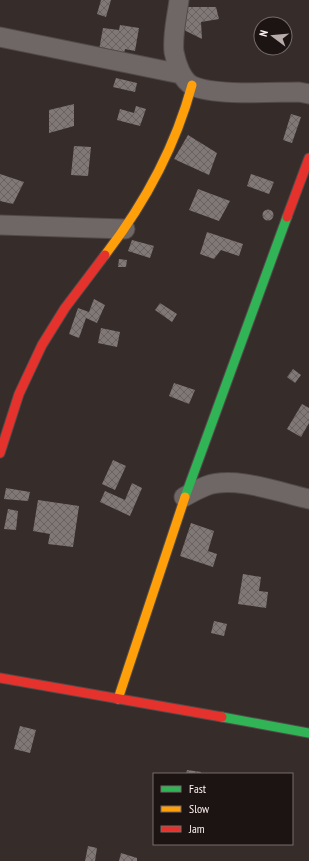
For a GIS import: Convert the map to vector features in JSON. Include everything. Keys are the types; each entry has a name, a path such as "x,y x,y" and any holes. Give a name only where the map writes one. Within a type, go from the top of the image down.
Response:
{"street":[{"path":"0,449 24,380 47,336 125,229 168,153 186,112 186,80 174,52 174,31 179,0"},
{"path":"0,37 186,80 211,90 299,92 309,94"},
{"path":"118,699 148,600 184,497 309,158"},
{"path":"0,225 125,229"},
{"path":"184,497 206,485 223,482 242,484 309,499"},
{"path":"0,678 309,733"}],"building":[{"path":"101,0 111,0 106,17 97,14"},
{"path":"188,7 216,7 219,19 201,22 202,39 182,29"},
{"path":"120,25 139,28 135,51 125,49 124,54 99,50 103,28 119,30"},
{"path":"116,78 137,83 135,92 113,87"},
{"path":"74,104 74,126 49,133 49,110"},
{"path":"136,106 146,109 140,126 117,120 120,109 134,113"},
{"path":"291,114 301,117 292,143 283,140"},
{"path":"188,135 217,153 209,175 174,159"},
{"path":"74,146 91,147 88,176 71,175"},
{"path":"0,174 24,182 13,204 0,201"},
{"path":"251,174 274,182 269,194 247,186"},
{"path":"198,189 230,201 219,221 189,210"},
{"path":"268,209 272,211 274,215 272,219 268,221 264,219 262,215 264,211"},
{"path":"207,232 243,244 239,256 221,250 214,259 200,254"},
{"path":"132,240 154,246 150,258 128,251"},
{"path":"119,259 127,260 126,267 118,267"},
{"path":"94,299 105,305 97,323 86,318 79,338 69,334 78,308 89,312"},
{"path":"160,303 177,314 172,322 155,310"},
{"path":"101,328 120,332 117,347 98,343"},
{"path":"293,369 301,375 295,383 287,377"},
{"path":"174,383 195,390 189,404 169,396"},
{"path":"302,404 309,408 309,423 301,437 287,429"},
{"path":"113,460 126,466 115,490 102,484"},
{"path":"132,483 142,488 130,516 100,502 105,491 125,500"},
{"path":"6,488 30,492 28,501 4,499"},
{"path":"38,500 79,506 73,547 48,544 50,534 33,531"},
{"path":"8,509 18,511 16,530 4,529"},
{"path":"191,523 214,531 208,551 217,554 213,567 180,556"},
{"path":"243,574 261,577 259,591 268,592 266,608 238,604"},
{"path":"214,621 227,624 224,636 211,633"},
{"path":"20,726 36,730 30,753 14,749"},
{"path":"187,770 201,772 200,773 186,773"},
{"path":"88,846 97,848 95,861 85,861"},
{"path":"121,853 137,858 137,861 119,861"}],"traffic: fast":[{"path":"185,497 287,217"},
{"path":"222,717 309,733"}],"traffic: slow":[{"path":"105,255 146,195 168,153 192,85"},
{"path":"118,699 185,497"}],"traffic: jam":[{"path":"287,217 309,158"},
{"path":"0,453 19,394 42,345 65,308 105,255"},
{"path":"0,678 222,717"}]}
